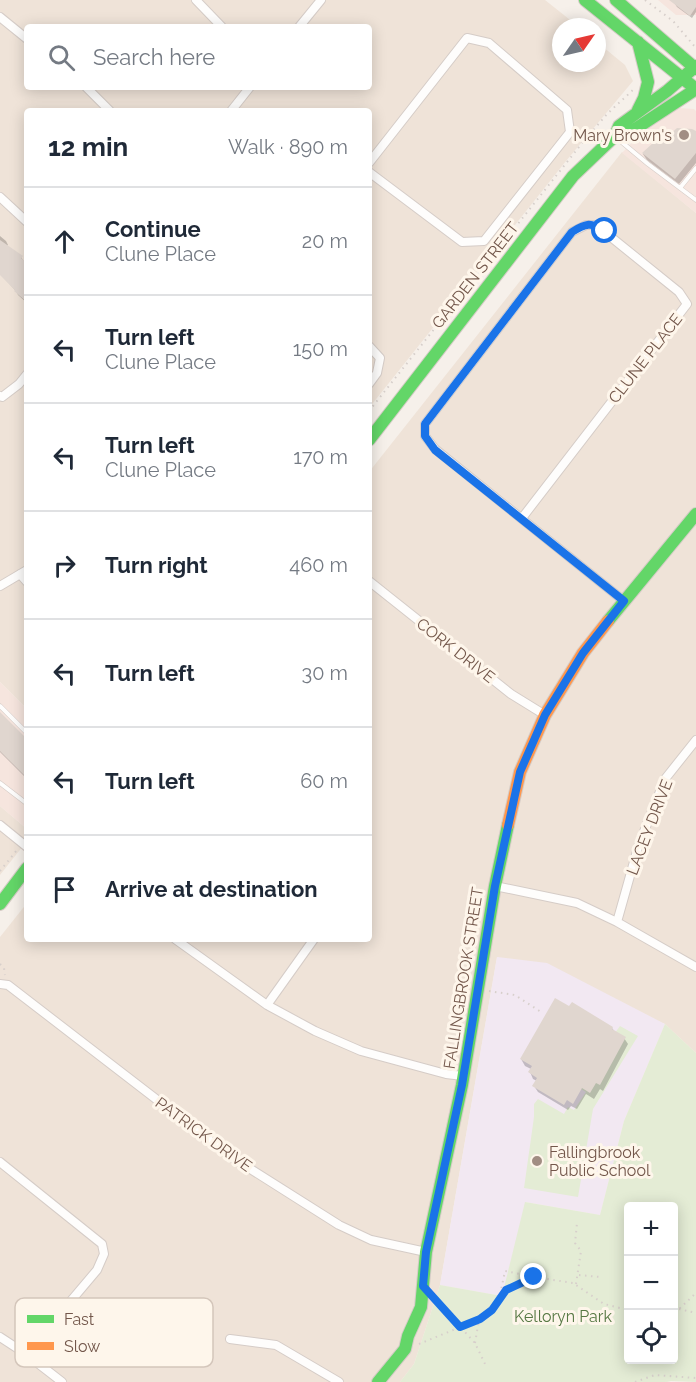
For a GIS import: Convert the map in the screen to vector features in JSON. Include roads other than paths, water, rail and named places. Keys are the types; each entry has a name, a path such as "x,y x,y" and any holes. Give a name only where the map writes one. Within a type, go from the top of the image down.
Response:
{"street":[{"path":"196,0 219,24"},
{"path":"301,24 321,0"},
{"path":"585,0 696,89"},
{"path":"622,2 695,67"},
{"path":"0,17 24,37"},
{"path":"372,159 467,38 489,43 567,110 570,132 484,241 462,242 372,174"},
{"path":"635,114 645,98 648,82 638,42"},
{"name":"GARDEN STREET","path":"372,436 573,176 615,136 619,126 695,67"},
{"name":"GARDEN STREET","path":"615,136 626,135 696,89"},
{"path":"89,90 107,108"},
{"path":"233,108 248,90"},
{"path":"0,197 24,219"},
{"name":"CLUNE PLACE","path":"522,518 687,304 679,292 596,225 586,225 572,232 425,424 425,436 435,450 624,601"},
{"path":"372,349 380,358 377,372 372,380"},
{"path":"0,396 2,397 24,378"},
{"name":"FALLINGBROOK STREET","path":"378,1382 405,1349 408,1336 421,1307 426,1252 463,1076 495,886 520,772 545,715 583,653 696,514"},
{"path":"0,585 24,572"},
{"name":"CORK DRIVE","path":"372,583 511,694 545,715"},
{"name":"LACEY DRIVE","path":"617,922 639,844 665,779 696,740"},
{"path":"0,825 24,844"},
{"path":"0,903 24,872"},
{"path":"495,886 577,903 617,922 696,967"},
{"path":"179,942 267,1005 315,1031 361,1051 446,1074 463,1076"},
{"path":"267,1005 312,942"},
{"name":"PATRICK DRIVE","path":"0,984 8,986 230,1156 339,1225 371,1240 426,1252"},
{"path":"0,1162 102,1244 104,1254 97,1270 73,1298"},
{"path":"0,1337 15,1347"},
{"path":"230,1339 276,1345 339,1382"},
{"path":"43,1367 62,1382"}],"lane":[{"path":"615,136 696,200"},
{"path":"680,188 696,168"},
{"path":"0,706 24,730"},
{"path":"0,783 24,801"}],"place":[{"name":"Mary Brown's","path":"684,135"},
{"name":"Fallingbrook Public School","path":"537,1161"}],"park label":[{"name":"Kelloryn Park","path":"563,1316"}]}
